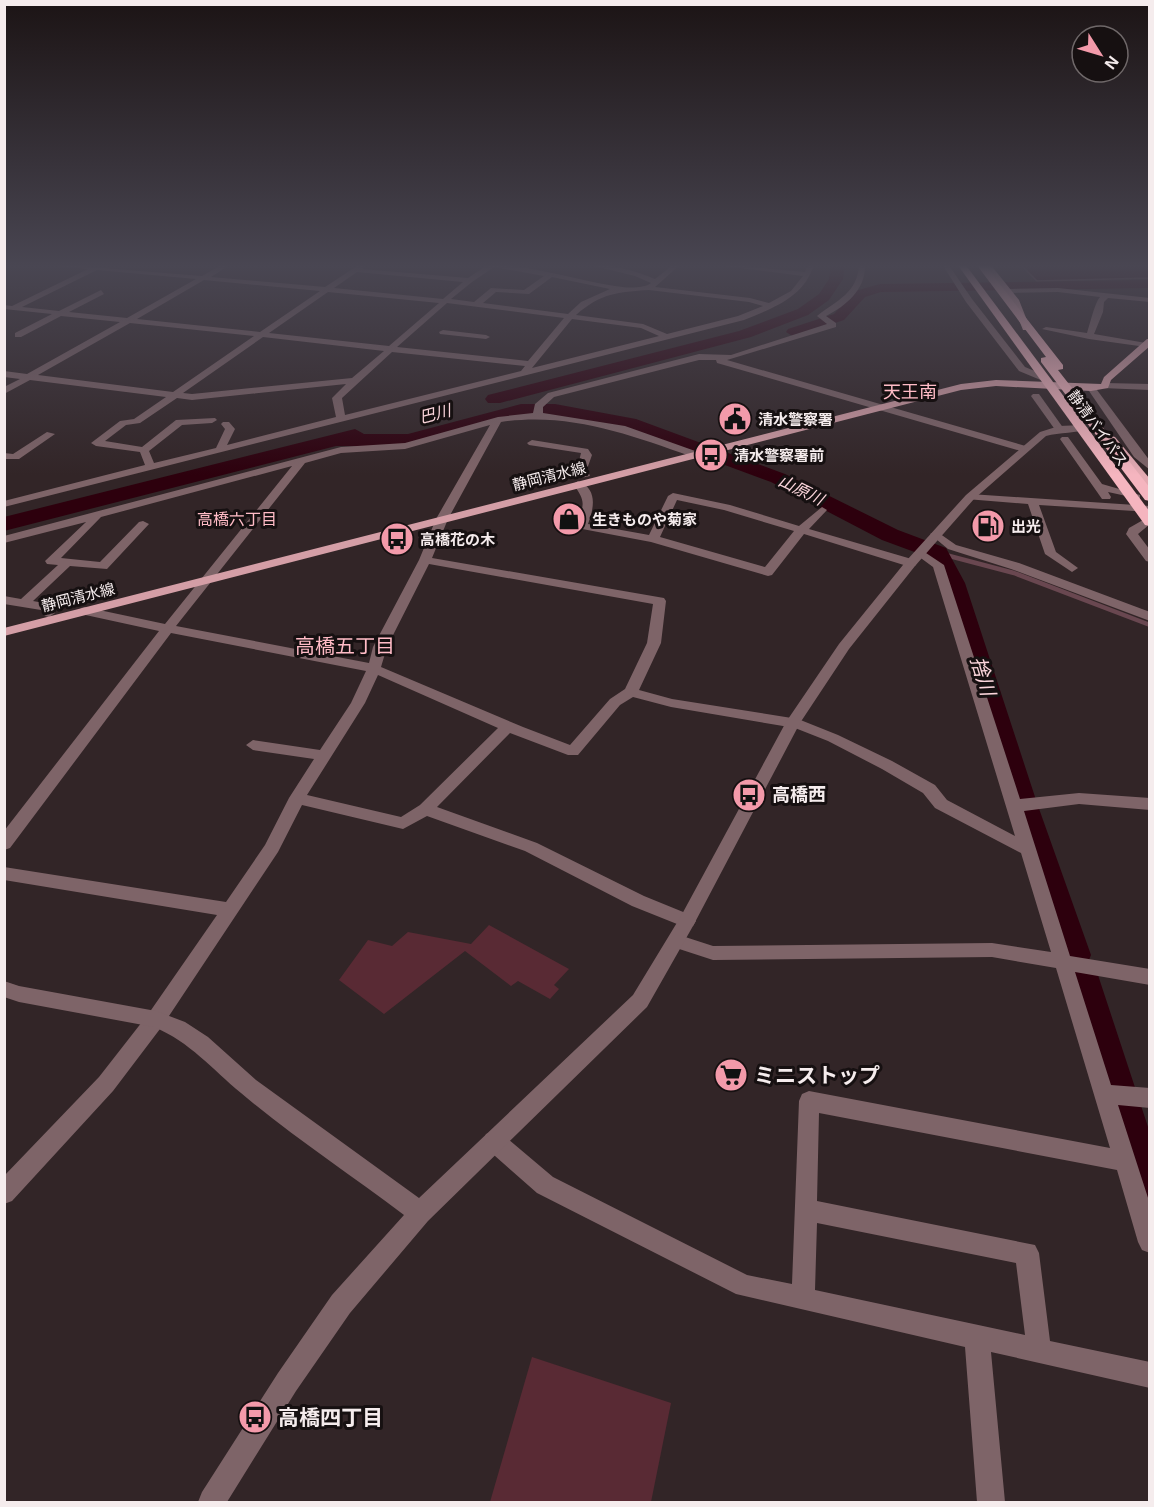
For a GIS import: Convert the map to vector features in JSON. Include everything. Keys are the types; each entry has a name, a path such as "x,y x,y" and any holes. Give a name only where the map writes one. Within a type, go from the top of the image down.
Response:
{"highway":[{"path":"1002,334 1053,402 1080,427"},
{"name":"静清バイパス","path":"1011,334 1149,515"},
{"path":"1013,334 1080,427 1149,515"},
{"name":"静清バイパス","path":"1025,334 1149,497"},
{"path":"1031,334 1149,487"},
{"path":"1035,334 1078,393 1098,429"}],"main road":[{"path":"1105,386 1107,379 1148,343"},
{"name":"静岡清水線","path":"4,625 871,405 961,387 996,383 1049,382 1091,388 1105,386"},
{"name":"静岡清水線","path":"1068,385 1105,386"},
{"name":"静岡清水線","path":"4,632 204,581 444,515"}],"street":[{"path":"4,391 104,334"},
{"path":"255,334 391,349 444,341 479,344 527,369"},
{"path":"341,418 337,398 408,334"},
{"path":"527,369 555,334"},
{"path":"661,334 667,337"},
{"path":"4,504 527,369 677,334"},
{"path":"538,410 551,395 699,357 732,358 804,334"},
{"path":"995,334 1022,369 1049,382"},
{"path":"1075,334 1148,343"},
{"path":"212,420 179,422 144,450 96,443 123,423 137,421 261,335"},
{"path":"444,341 479,344"},
{"path":"708,357 1025,449"},
{"path":"4,374 192,397 355,380"},
{"path":"1105,386 1149,387"},
{"path":"1091,388 1149,467"},
{"path":"1036,396 1059,429"},
{"path":"4,540 341,450 405,446 538,410 622,428 690,452"},
{"path":"4,1193 106,1084 156,1019 272,848 297,798 358,703 374,668 380,647 425,560 444,515 498,420"},
{"path":"219,449 230,429 226,424"},
{"path":"212,1503 286,1382 341,1304 420,1213 640,1001 676,941 793,723 844,647 917,556 970,496 1043,434 1059,429 1080,427"},
{"path":"4,456 15,457 50,434"},
{"path":"1065,439 1106,497"},
{"path":"532,443 584,451 587,454 582,470 582,480 590,506 581,526 654,538 768,572 801,530 822,510"},
{"path":"144,450 151,467"},
{"path":"1138,455 1149,455"},
{"path":"4,844 170,629 204,581 216,570 302,460"},
{"path":"1098,486 1136,497"},
{"path":"654,538 673,496 726,507 801,530 917,556 938,565 1149,1242"},
{"path":"970,496 1149,515"},
{"path":"1032,501 1052,555 1072,568"},
{"path":"1149,515 1133,530 1132,534 1149,559"},
{"path":"98,516 51,561 103,566 143,524"},
{"path":"934,537 952,547 1015,566 1149,617"},
{"path":"85,611 357,663 425,687 539,740 573,751 615,702 631,692 654,643 660,602 425,560"},
{"path":"24,603 67,563"},
{"path":"4,600 45,607 49,613"},
{"path":"631,692 671,703 793,723 833,738 929,789 941,804 1028,849"},
{"path":"297,798 403,823 426,809 508,726"},
{"path":"253,745 324,756"},
{"path":"1014,805 1033,806 1064,799 1089,798 1149,804"},
{"path":"426,809 531,847 638,900 687,921"},
{"path":"4,873 230,910"},
{"path":"676,941 713,953 992,950 1149,977"},
{"path":"4,989 19,994 156,1019 178,1028 201,1042 249,1087 420,1213"},
{"path":"1104,1094 1149,1098"},
{"path":"803,1299 809,1101 1125,1161"},
{"path":"494,1141 545,1185 744,1286 1149,1375"},
{"path":"806,1210 1027,1253 1039,1351"},
{"path":"977,1337 991,1503"}],"shaded area":[{"path":"489,925 569,969 554,985 559,989 550,999 518,981 511,986 465,951 384,1014 339,980 368,940 392,946 408,932 471,944"},
{"path":"532,1357 671,1403 651,1502 490,1502"}],"waterway":[{"name":"巴川","path":"494,399 744,334"},
{"name":"山原川","path":"336,440 409,440 521,410 555,410 629,423 778,478 890,535 938,553 953,583 1022,802"},
{"name":"巴川","path":"4,524 355,435"},
{"name":"山原川","path":"938,553 1014,573 1150,625"},
{"name":"捨川","path":"1025,809 1073,955"},
{"name":"捨川","path":"1078,972 1150,1203"}],"place":[{"name":"清水警察署","path":"735,419"},
{"name":"清水警察署前","path":"711,455"},
{"name":"生きものや菊家","path":"569,519"},
{"name":"出光","path":"988,526"},
{"name":"高橋花の木","path":"397,539"},
{"name":"高橋西","path":"749,795"},
{"name":"ミニストップ","path":"731,1075"},
{"name":"高橋四丁目","path":"255,1417"}],"district":[{"name":"天王南","path":"910,392"},
{"name":"高橋六丁目","path":"237,519"},
{"name":"高橋五丁目","path":"345,646"}]}
